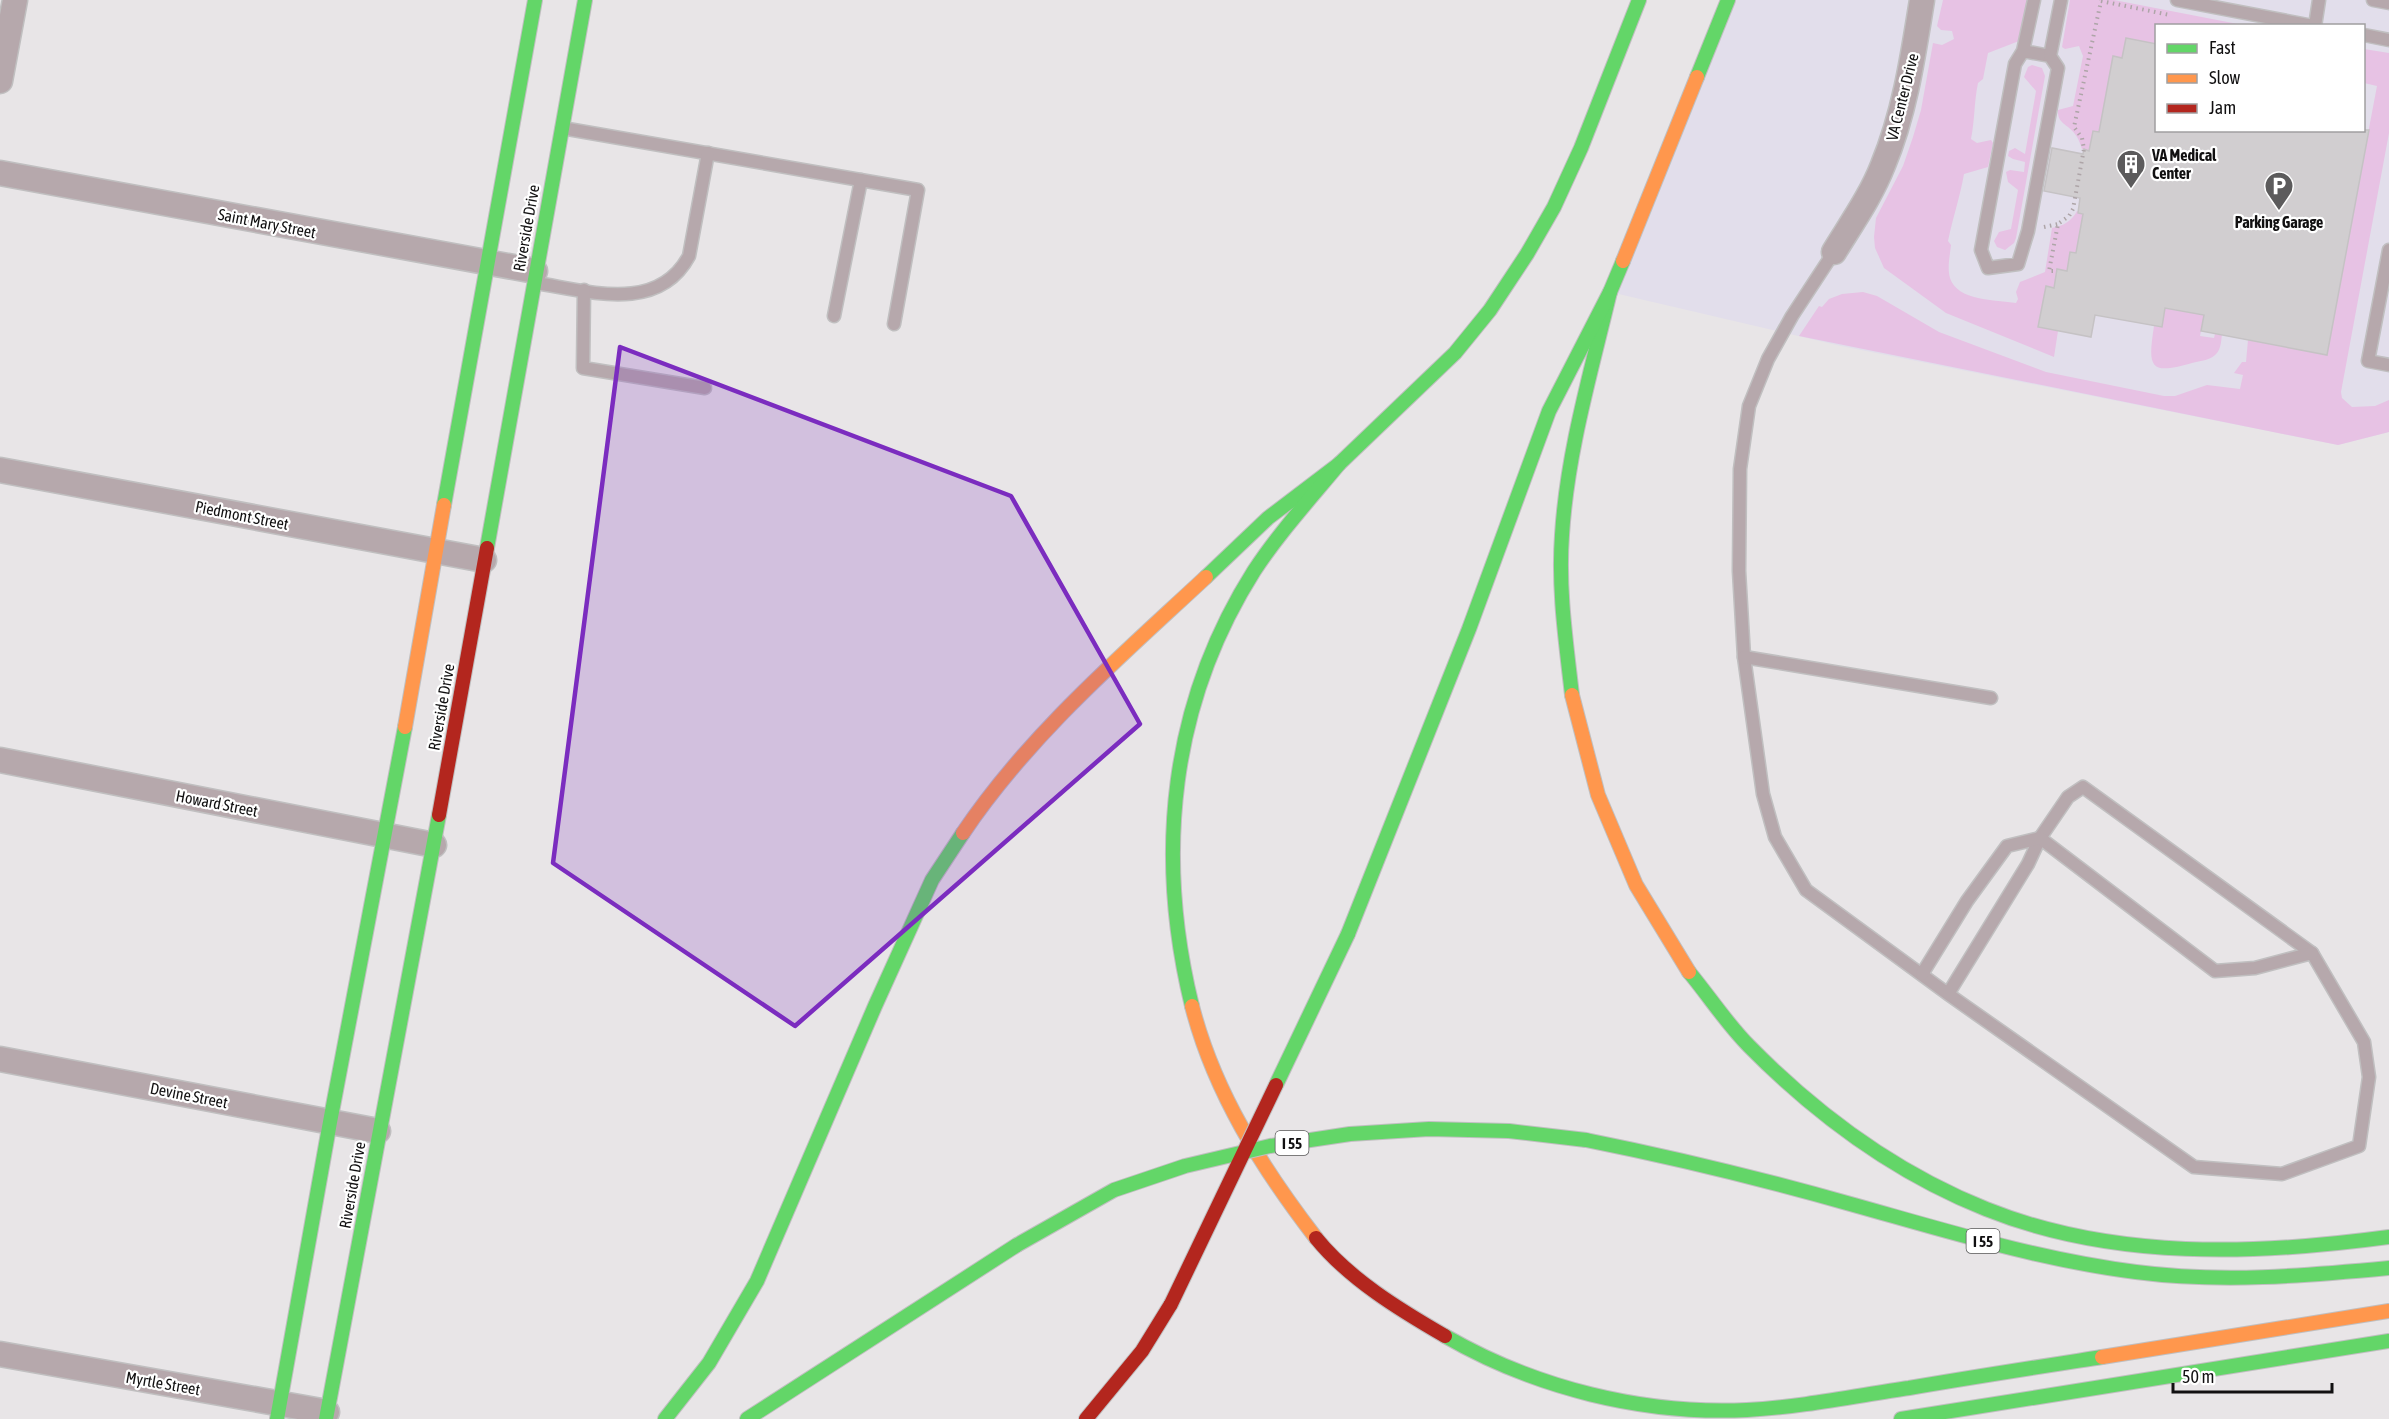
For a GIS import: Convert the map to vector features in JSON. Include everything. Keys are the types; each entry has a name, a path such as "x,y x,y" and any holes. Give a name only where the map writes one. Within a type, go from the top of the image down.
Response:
{"main road":[{"name":"Riverside Drive","path":"278,1412 330,1122 386,836 486,263 535,0"},
{"name":"Riverside Drive","path":"326,1416 378,1131 434,845 585,0"},
{"path":"665,1419 709,1363 758,1281 875,1006 932,880 988,795 1071,704 1186,595 1268,518 1339,464 1455,353 1490,310 1527,254 1554,207 1581,148 1639,0"},
{"path":"1086,1419 1142,1351 1171,1304 1348,934 1469,629 1549,411 1610,292 1728,0"},
{"path":"1610,292 1571,464 1563,519 1562,605 1567,665 1580,731 1618,848 1646,905 1676,954 1713,1005 1758,1056 1801,1097 1857,1141 1917,1177 1986,1210 2090,1239 2151,1247 2299,1247 2389,1237"},
{"path":"1339,464 1267,552 1232,610 1210,662 1186,733 1175,795 1171,858 1174,923 1183,972 1204,1048 1236,1121 1282,1194 1322,1246 1366,1282 1420,1322 1457,1344 1476,1354 1535,1377 1608,1398 1731,1410 1793,1406 2389,1311"},
{"name":"I 55","path":"747,1419 1017,1245 1114,1190 1185,1166 1270,1146 1350,1134 1429,1129 1509,1131 1586,1140 1659,1154 2002,1246 2099,1267 2171,1276 2237,1278 2317,1275 2389,1268"},
{"path":"1901,1419 2389,1341"}],"street":[{"path":"0,81 15,0"},
{"name":"VA Center Drive","path":"1834,252 1872,189 1899,122 1909,79 1922,0"},
{"name":"Saint Mary Street","path":"0,173 486,263 534,277"},
{"name":"Piedmont Street","path":"0,470 484,560"},
{"name":"Howard Street","path":"0,760 434,845"},
{"name":"Devine Street","path":"0,1059 378,1131"},
{"name":"Myrtle Street","path":"0,1354 278,1412 326,1416"}],"lane":[{"path":"2034,0 2023,51 2014,64 1981,250 1988,268 2018,264 2028,231 2058,68 2050,56 2061,0"},
{"path":"2177,0 2303,24"},
{"path":"2314,24 2319,0"},
{"path":"2373,0 2389,3"},
{"path":"2365,35 2389,40"},
{"path":"2023,51 2050,56"},
{"path":"561,128 918,190 894,324"},
{"path":"534,277 584,290 621,296 640,293 665,284 681,271 689,256 708,153"},
{"path":"834,316 861,180"},
{"path":"2389,250 2368,362 2389,364"},
{"path":"1834,252 1792,316 1768,359 1749,406 1740,469 1739,570 1744,657 1763,794 1775,837 1788,863 1806,890 1836,914 1948,994 2194,1167 2282,1174 2359,1146 2369,1077 2364,1042 2312,953 2083,787 2068,797 2040,838 2028,864 1948,994"},
{"path":"584,290 583,368 705,388"},
{"path":"1744,657 1991,698"},
{"path":"1922,974 1967,901 2007,846 2040,838"},
{"path":"2040,838 2215,971 2254,968 2312,953"}],"path":[{"path":"2053,271 2049,271 2058,224 2068,216 2076,199 2084,149 2082,138 2074,127 2101,1 2173,16"}],"highlighted area":[{"path":"620,347 1011,496 1140,724 795,1026 553,863"}],"shaded area":[{"path":"1725,0 2389,0 2389,432 2338,445 1841,346 1610,292"},
{"path":"1943,0 2027,0 2019,41 1988,53 1983,79 1978,83 1971,139 1977,143 1991,140 1993,143 1988,167 1964,174 1948,241 1951,245 1949,270 1954,286 1960,291 1978,298 2016,303 2018,299 2016,292 2020,282 2045,272 2052,228 2073,218 2077,211 2083,214 2076,253 2067,271 2058,269 2054,288 2046,286 2038,327 2058,331 2054,357 1946,313 1884,268 1875,248 1876,218 1903,166 1913,137 1921,110 1933,43 1942,45 1954,39 1952,31 1941,30 1937,26"},
{"path":"2070,0 2114,0 2238,24 2155,24 2155,44 2122,58 2113,57 2099,132 2093,131 2089,151 2082,149 2076,136 2058,115 2058,110 2073,106 2083,56 2079,46 2065,49 2062,47"},
{"path":"2365,49 2389,53 2389,133 2341,392 2342,398 2352,407 2375,406 2389,400 2389,432 2338,445 1799,336 1819,306 1822,307 1829,299 1842,294 1863,292 1877,296 1939,332 2046,372 2164,396 2175,396 2207,385 2240,389 2243,375 2234,373 2242,362 2246,362 2248,340 2326,355 2377,86 2365,83"},
{"path":"2032,65 2042,68 2045,76 2016,238 2014,243 2005,250 1997,247 1994,241 1999,232 2011,229 2018,190 2008,182 2006,172 2010,170 2024,172 2025,162 2008,156 2009,151 2015,148 2025,154 2036,91 2024,77 2028,67"},
{"path":"2219,241 2200,336 2214,338 2215,334 2222,335 2219,349 2215,355 2206,360 2177,367 2159,368 2152,359 2154,326 2162,327 2165,308 2176,310"}],"building":[{"path":"2126,38 2155,44 2155,132 2365,132 2369,130 2327,355 2201,331 2204,315 2165,308 2162,327 2095,315 2091,337 2038,327 2046,286 2054,288 2057,269 2067,271 2070,252 2076,253 2083,214 2078,213 2080,198 2044,191 2052,148 2083,154 2084,149 2089,151 2093,131 2099,132 2113,56 2122,58"}],"traffic: fast":[{"path":"444,505 535,0"},
{"path":"487,548 585,0"},
{"path":"1206,577 1268,518 1339,464 1455,353 1490,310 1527,254 1554,207 1581,148 1639,0"},
{"path":"1697,77 1728,0"},
{"path":"1348,934 1469,629 1549,411 1610,292 1623,261"},
{"path":"1572,695 1563,615 1562,535 1574,443 1610,292"},
{"path":"1192,1006 1181,949 1174,893 1173,837 1178,782 1188,727 1204,674 1226,622 1254,571 1284,530 1339,464"},
{"path":"277,1419 330,1122 405,727"},
{"path":"326,1419 439,815"},
{"path":"665,1419 709,1363 757,1281 875,1006 932,880 963,833"},
{"path":"1276,1085 1348,934"},
{"path":"1689,972 1749,1046 1802,1096 1889,1160 1986,1209 2034,1226 2084,1237 2134,1245 2185,1249 2288,1247 2389,1237"},
{"path":"1017,1245 1114,1190 1185,1166 1270,1146 1350,1134 1429,1129 1509,1131 1586,1140"},
{"path":"1586,1140 1721,1170 1994,1244 2100,1267 2168,1275 2231,1278 2294,1276 2389,1268"},
{"path":"747,1419 1017,1245"},
{"path":"1445,1336 1480,1354 1553,1384 1629,1402 1669,1408 1708,1410 1767,1409 1808,1404 2102,1357"},
{"path":"1901,1419 2389,1341"}],"traffic: slow":[{"path":"1623,261 1697,77"},
{"path":"405,727 444,505"},
{"path":"963,833 989,797 1046,730 1109,667 1206,577"},
{"path":"1572,695 1598,795 1636,885 1689,972"},
{"path":"1192,1006 1213,1069 1242,1128 1277,1184 1316,1238"},
{"path":"2102,1357 2389,1311"}],"traffic: jam":[{"path":"439,815 487,548"},
{"path":"1171,1304 1276,1085"},
{"path":"1316,1238 1359,1280 1445,1336"},
{"path":"1086,1419 1142,1351 1171,1304"}],"place":[{"name":"VA Medical Center","path":"2131,190"},
{"name":"Parking Garage","path":"2279,212"}]}
